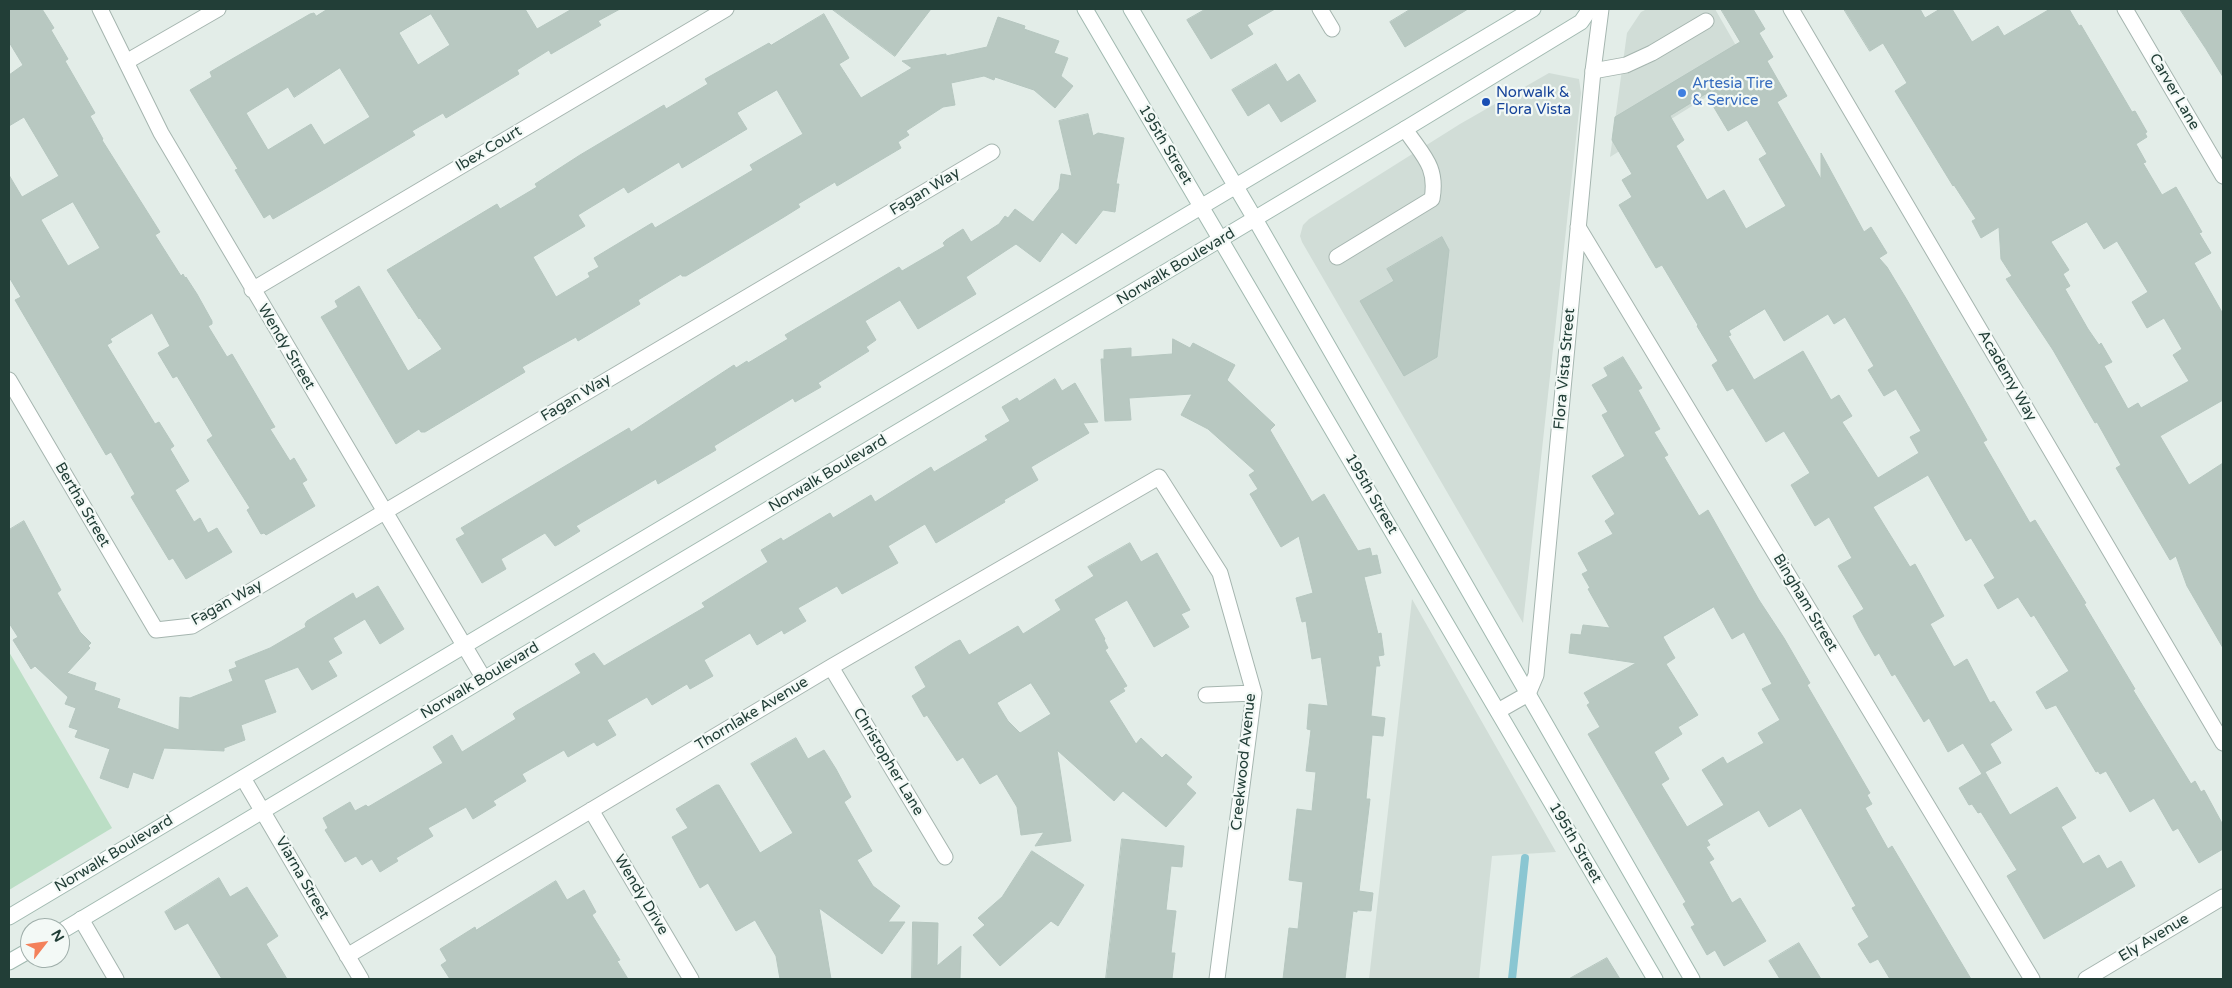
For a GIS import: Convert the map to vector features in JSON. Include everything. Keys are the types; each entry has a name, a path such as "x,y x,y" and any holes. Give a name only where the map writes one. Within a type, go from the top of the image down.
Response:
{"street":[{"name":"Wendy Street","path":"100,9 161,133 252,290 484,679"},
{"path":"126,62 218,9"},
{"name":"Ibex Court","path":"252,290 726,9"},
{"name":"195th Street","path":"1085,9 1655,979"},
{"path":"1131,9 1255,219 1692,979"},
{"path":"1320,9 1332,29"},
{"name":"Norwalk Boulevard","path":"9,917 1533,9"},
{"name":"Norwalk Boulevard","path":"70,926 1405,129 1580,22 1590,9"},
{"name":"Flora Vista Street","path":"1528,694 1536,675 1593,71 1601,9"},
{"name":"Academy Way","path":"1791,9 2223,744"},
{"name":"Carver Lane","path":"2125,9 2223,176"},
{"path":"1593,71 1626,65 1652,53 1706,21"},
{"path":"1337,257 1432,200 1435,183 1433,171 1405,129"},
{"name":"Fagan Way","path":"156,630 192,626 992,152"},
{"name":"Bingham Street","path":"1578,227 2032,979"},
{"name":"Bertha Street","path":"9,380 156,630"},
{"name":"Thornlake Avenue","path":"347,956 831,667 1159,477"},
{"name":"Creekwood Avenue","path":"1159,477 1220,573 1254,693 1217,979"},
{"name":"Christopher Lane","path":"831,667 945,857"},
{"path":"1206,695 1254,693"},
{"path":"1498,711 1528,694"},
{"name":"Viarna Street","path":"243,778 361,979"},
{"name":"Wendy Drive","path":"591,810 691,979"},
{"name":"Ely Avenue","path":"2086,979 2223,897"},
{"path":"81,919 116,979"},
{"path":"9,962 20,956"}],"shaded area":[{"path":"1647,9 1715,9 1750,70 1610,157 1627,33 1641,12"},
{"path":"1549,73 1579,79 1581,93 1523,623 1300,236 1303,225 1309,219 1460,124"},
{"path":"1412,599 1556,852 1492,856 1479,979 1369,979"}],"green space":[{"path":"9,652 112,828 9,890"}],"building":[{"path":"9,9 42,9 54,28 51,30 68,59 65,61 95,113 90,116 102,140 160,232 155,235 181,276 183,274 186,277 197,294 212,321 212,324 208,326 227,357 232,354 275,427 270,429 290,461 294,458 307,480 302,483 315,506 266,535 264,533 261,534 247,510 250,508 207,440 213,436 177,376 173,378 158,353 170,346 152,313 110,339 112,342 107,345 155,424 159,422 174,446 170,449 189,481 175,490 194,522 200,518 208,533 217,528 232,552 186,579 173,558 169,560 131,497 135,494 111,452 106,455 15,300 21,297 9,277 9,175 22,197 59,176 24,117 9,126 9,75 23,65 9,42","holes":["73,202 100,248 68,266 41,220"]},
{"path":"328,9 525,9 537,29 572,9 620,9 598,21 601,25 551,54 549,50 517,70 519,74 446,118 443,113 412,131 415,135 328,187 273,219 270,214 264,218 235,170 238,169 190,90 212,77 210,72 232,59 310,14 314,13 316,16","holes":["431,14 450,45 418,65 399,33","340,68 370,117 324,145 311,124 268,150 246,113 288,87 294,97"]},
{"path":"832,9 931,9 895,56"},
{"path":"1206,9 1275,9 1247,25 1253,34 1211,59 1187,20"},
{"path":"1411,9 1468,9 1405,47 1390,22"},
{"path":"1721,9 1753,9 1765,29 1759,33 1773,57 1767,61 1787,96 1777,102 1821,179 1821,153 1864,232 1871,227 1887,253 1879,258 1887,267 1907,300 1964,399 1987,440 1983,442 2030,523 2035,520 2086,603 2084,604 2135,689 2133,690 2191,784 2195,781 2201,792 2204,790 2223,825 2223,849 2199,863 2178,828 2173,831 2154,798 2130,812 2106,771 2100,774 2098,771 2096,772 2056,705 2046,709 2036,692 2069,671 2034,615 2031,617 2018,597 1998,609 1984,585 1995,578 1971,538 1966,541 1928,475 1873,507 1910,567 1915,564 1944,616 1930,624 1954,667 1967,659 1990,703 1994,701 2012,730 1990,744 2001,763 1985,772 2010,815 2057,787 2076,818 2061,827 2083,864 2099,855 2107,869 2121,861 2135,886 2044,939 2007,876 2017,870 1981,812 1978,813 1972,804 1969,805 1959,788 1982,774 1963,743 1948,752 1929,718 1924,722 1895,674 1892,676 1879,653 1875,656 1859,628 1853,616 1864,609 1838,566 1852,558 1829,517 1815,526 1791,485 1810,473 1784,431 1766,442 1733,388 1727,391 1712,365 1718,361 1698,325 1662,265 1656,268 1619,205 1632,197 1622,180 1632,174 1612,140 1615,117 1740,42","holes":["1706,94 1728,131 1747,120 1767,154 1759,159 1786,206 1746,229 1724,190 1707,200 1676,146 1684,140 1670,116","1765,309 1784,341 1828,314 1834,324 1845,317 1874,366 1868,370 1884,396 1896,389 1921,431 1910,437 1919,453 1878,478 1842,422 1852,416 1839,395 1831,400 1803,351 1754,380 1728,336 1731,335 1729,331"]},
{"path":"1844,9 1920,9 1925,18 1940,9 1952,9 1972,42 1998,26 2004,36 2050,9 2069,9 2079,26 2081,25 2132,112 2135,111 2147,132 2145,133 2147,137 2136,144 2146,162 2143,163 2162,195 2176,187 2202,232 2199,233 2211,253 2194,263 2223,314 2223,400 2160,436 2189,485 2223,463 2223,648 2187,586 2176,556 2170,560 2116,468 2121,465 2097,422 2095,423 2053,350 2006,279 2012,276 2001,259 1999,227 1981,238 1972,221 1976,219 1953,186 1895,91 1907,83 1883,43 1870,51","holes":["2087,222 2104,249 2117,241 2148,292 2132,302 2147,328 2164,318 2182,349 2173,355 2189,381 2141,408 2138,403 2128,409 2104,366 2112,362 2101,343 2099,345 2088,329 2065,289 2070,286 2063,274 2069,270 2051,242"]},
{"path":"2180,9 2223,9 2223,77 2206,49"},
{"path":"824,14 849,58 839,64 861,98 912,68 902,61 946,54 946,56 987,47 998,17 1025,26 1024,29 1059,41 1054,53 1068,58 1061,76 1073,86 1055,108 1034,90 995,77 994,80 984,76 951,83 955,105 943,107 906,131 909,135 898,142 901,148 837,186 835,182 798,204 800,207 784,217 686,276 681,274 638,300 640,304 578,341 576,337 522,367 525,372 425,432 421,432 419,429 396,444 321,317 338,307 335,301 359,286 408,371 442,349 419,319 387,270 497,204 500,209 537,187 535,184 580,155 664,105 666,109 708,84 705,79 769,43 771,45","holes":["777,90 803,134 750,165 753,170 655,228 652,223 594,258 599,267 588,273 590,277 556,297 533,257 585,226 578,215 624,187 628,193 679,162 682,168 747,129 737,113"]},
{"path":"1276,64 1287,82 1299,74 1316,101 1281,122 1269,103 1248,116 1232,90"},
{"path":"1088,114 1093,136 1098,133 1124,138 1116,184 1119,184 1115,212 1103,210 1076,244 1062,232 1040,262 1016,244 966,277 976,294 918,329 900,300 865,321 876,340 866,347 869,351 818,383 821,387 795,402 793,398 714,446 716,450 658,484 656,479 576,526 580,531 559,544 555,546 545,533 501,559 506,569 482,583 456,539 465,534 461,528 629,428 631,432 734,365 736,368 747,361 748,363 788,339 785,335 899,267 902,271 945,246 943,243 946,240 963,229 971,242 999,224 1005,216 1008,218 1015,209 1033,222 1059,189 1061,174 1072,176 1059,121"},
{"path":"1442,237 1449,250 1437,357 1404,376 1360,301 1394,281 1387,269"},
{"path":"1173,339 1190,348 1193,343 1235,365 1227,380 1275,425 1270,430 1312,502 1324,494 1358,551 1370,548 1372,556 1377,555 1381,573 1364,577 1378,634 1381,633 1384,655 1378,656 1380,666 1376,666 1371,716 1385,718 1383,736 1372,735 1366,799 1370,799 1359,891 1373,893 1371,911 1353,911 1345,979 1283,979 1289,928 1298,929 1303,882 1289,880 1297,809 1312,811 1316,772 1306,771 1311,730 1307,729 1309,704 1328,706 1321,657 1312,659 1306,621 1302,622 1296,598 1313,593 1299,536 1281,547 1250,494 1258,489 1249,475 1255,471 1208,429 1181,415 1192,394 1129,398 1131,420 1105,421 1101,359 1104,359 1104,350 1131,348 1131,357 1172,354"},
{"path":"1623,357 1642,388 1638,390 1660,429 1654,432 1668,455 1664,457 1699,516 1708,510 1759,600 1784,638 1810,683 1807,685 1870,793 1867,795 1872,804 1865,808 1888,849 1892,846 1971,979 1890,979 1878,959 1870,963 1858,944 1869,937 1852,908 1856,906 1801,808 1769,827 1759,810 1707,840 1710,845 1706,847 1714,859 1709,862 1732,903 1740,898 1766,941 1724,966 1715,950 1707,955 1691,927 1695,925 1683,904 1686,902 1588,734 1600,727 1587,705 1590,703 1584,693 1636,663 1569,653 1571,634 1581,635 1583,625 1610,628 1588,589 1590,588 1582,574 1588,571 1578,553 1613,534 1605,521 1615,514 1592,476 1625,456 1602,415 1608,412 1592,385 1608,376 1604,368","holes":["1714,607 1732,639 1744,632 1772,684 1762,689 1780,720 1758,733 1764,743 1727,764 1723,757 1702,770 1724,805 1687,827 1661,784 1669,779 1654,752 1682,734 1678,727 1698,715 1666,664 1675,658 1663,637"]},
{"path":"1055,379 1062,391 1075,383 1098,422 1083,423 1089,433 1031,467 1038,480 936,543 925,524 888,546 898,563 842,594 837,586 798,608 806,621 784,634 782,630 757,645 750,633 704,660 713,676 690,689 687,684 652,705 647,697 607,720 616,735 597,746 594,742 568,757 564,750 522,774 526,781 493,801 496,805 473,819 466,807 428,828 433,836 396,858 398,861 380,872 372,859 362,865 356,856 345,862 325,830 328,828 323,818 350,802 355,811 366,805 368,807 443,763 433,747 452,735 462,752 516,719 513,714 515,712 581,673 575,664 594,653 604,666 705,607 702,603 768,562 761,550 781,538 783,541 830,513 833,518 871,495 875,502 931,467 934,472 988,440 985,436 1010,421 1002,407 1017,398 1019,401"},
{"path":"24,521 61,590 57,593 80,632 91,643 88,646 90,648 67,673 96,683 94,690 120,699 117,708 179,730 180,697 190,698 233,681 229,670 237,667 235,662 270,648 306,627 307,621 353,593 356,599 378,586 404,629 380,644 365,619 333,638 342,653 328,661 337,676 312,690 298,667 264,680 276,712 241,725 245,740 224,748 224,751 164,748 153,779 133,772 128,788 100,778 110,749 75,737 78,730 69,727 76,708 65,704 68,697 35,666 31,669 13,640 18,637 9,623 9,530"},
{"path":"1130,543 1141,562 1157,553 1190,610 1181,614 1189,627 1154,647 1127,600 1094,619 1105,639 1108,648 1105,650 1127,686 1123,688 1125,691 1109,701 1136,744 1141,738 1162,758 1166,754 1192,777 1186,784 1196,793 1166,827 1123,791 1114,801 1057,750 1071,841 1035,846 1044,832 1021,835 1017,807 997,774 980,784 963,757 957,761 927,715 924,717 912,696 926,687 915,667 960,640 969,655 1018,626 1023,634 1061,610 1055,600 1094,576 1088,567","holes":["1031,683 1051,714 1020,733 1008,721 997,703"]},
{"path":"796,738 808,759 824,750 836,769 851,797 844,802 872,851 857,860 873,886 900,906 888,922 905,922 882,954 819,908 831,979 780,979 776,956 755,920 736,931 708,883 700,888 672,837 688,828 676,809 716,785 719,785 760,853 793,833 751,764"},
{"path":"1122,839 1184,846 1182,867 1171,866 1166,910 1176,911 1171,953 1175,953 1172,979 1106,979"},
{"path":"1032,851 1084,885 1058,926 1051,921 1000,966 973,935 985,925 978,918 1002,897"},
{"path":"219,878 230,897 247,887 278,936 266,944 287,979 222,979 188,923 175,930 165,912"},
{"path":"556,881 567,900 584,890 596,912 592,915 620,960 617,961 628,979 450,979 441,965 447,961 440,949 475,927 476,930"},
{"path":"913,922 938,923 937,966 961,946 960,979 912,979"},
{"path":"1799,943 1821,979 1780,979 1769,961"},
{"path":"1607,958 1620,979 1569,979"}],"waterway":[{"path":"1512,979 1525,858"}],"place":[{"name":"Artesia Tire & Service","path":"1682,93"},
{"name":"Norwalk & Flora Vista","path":"1486,102"}]}
